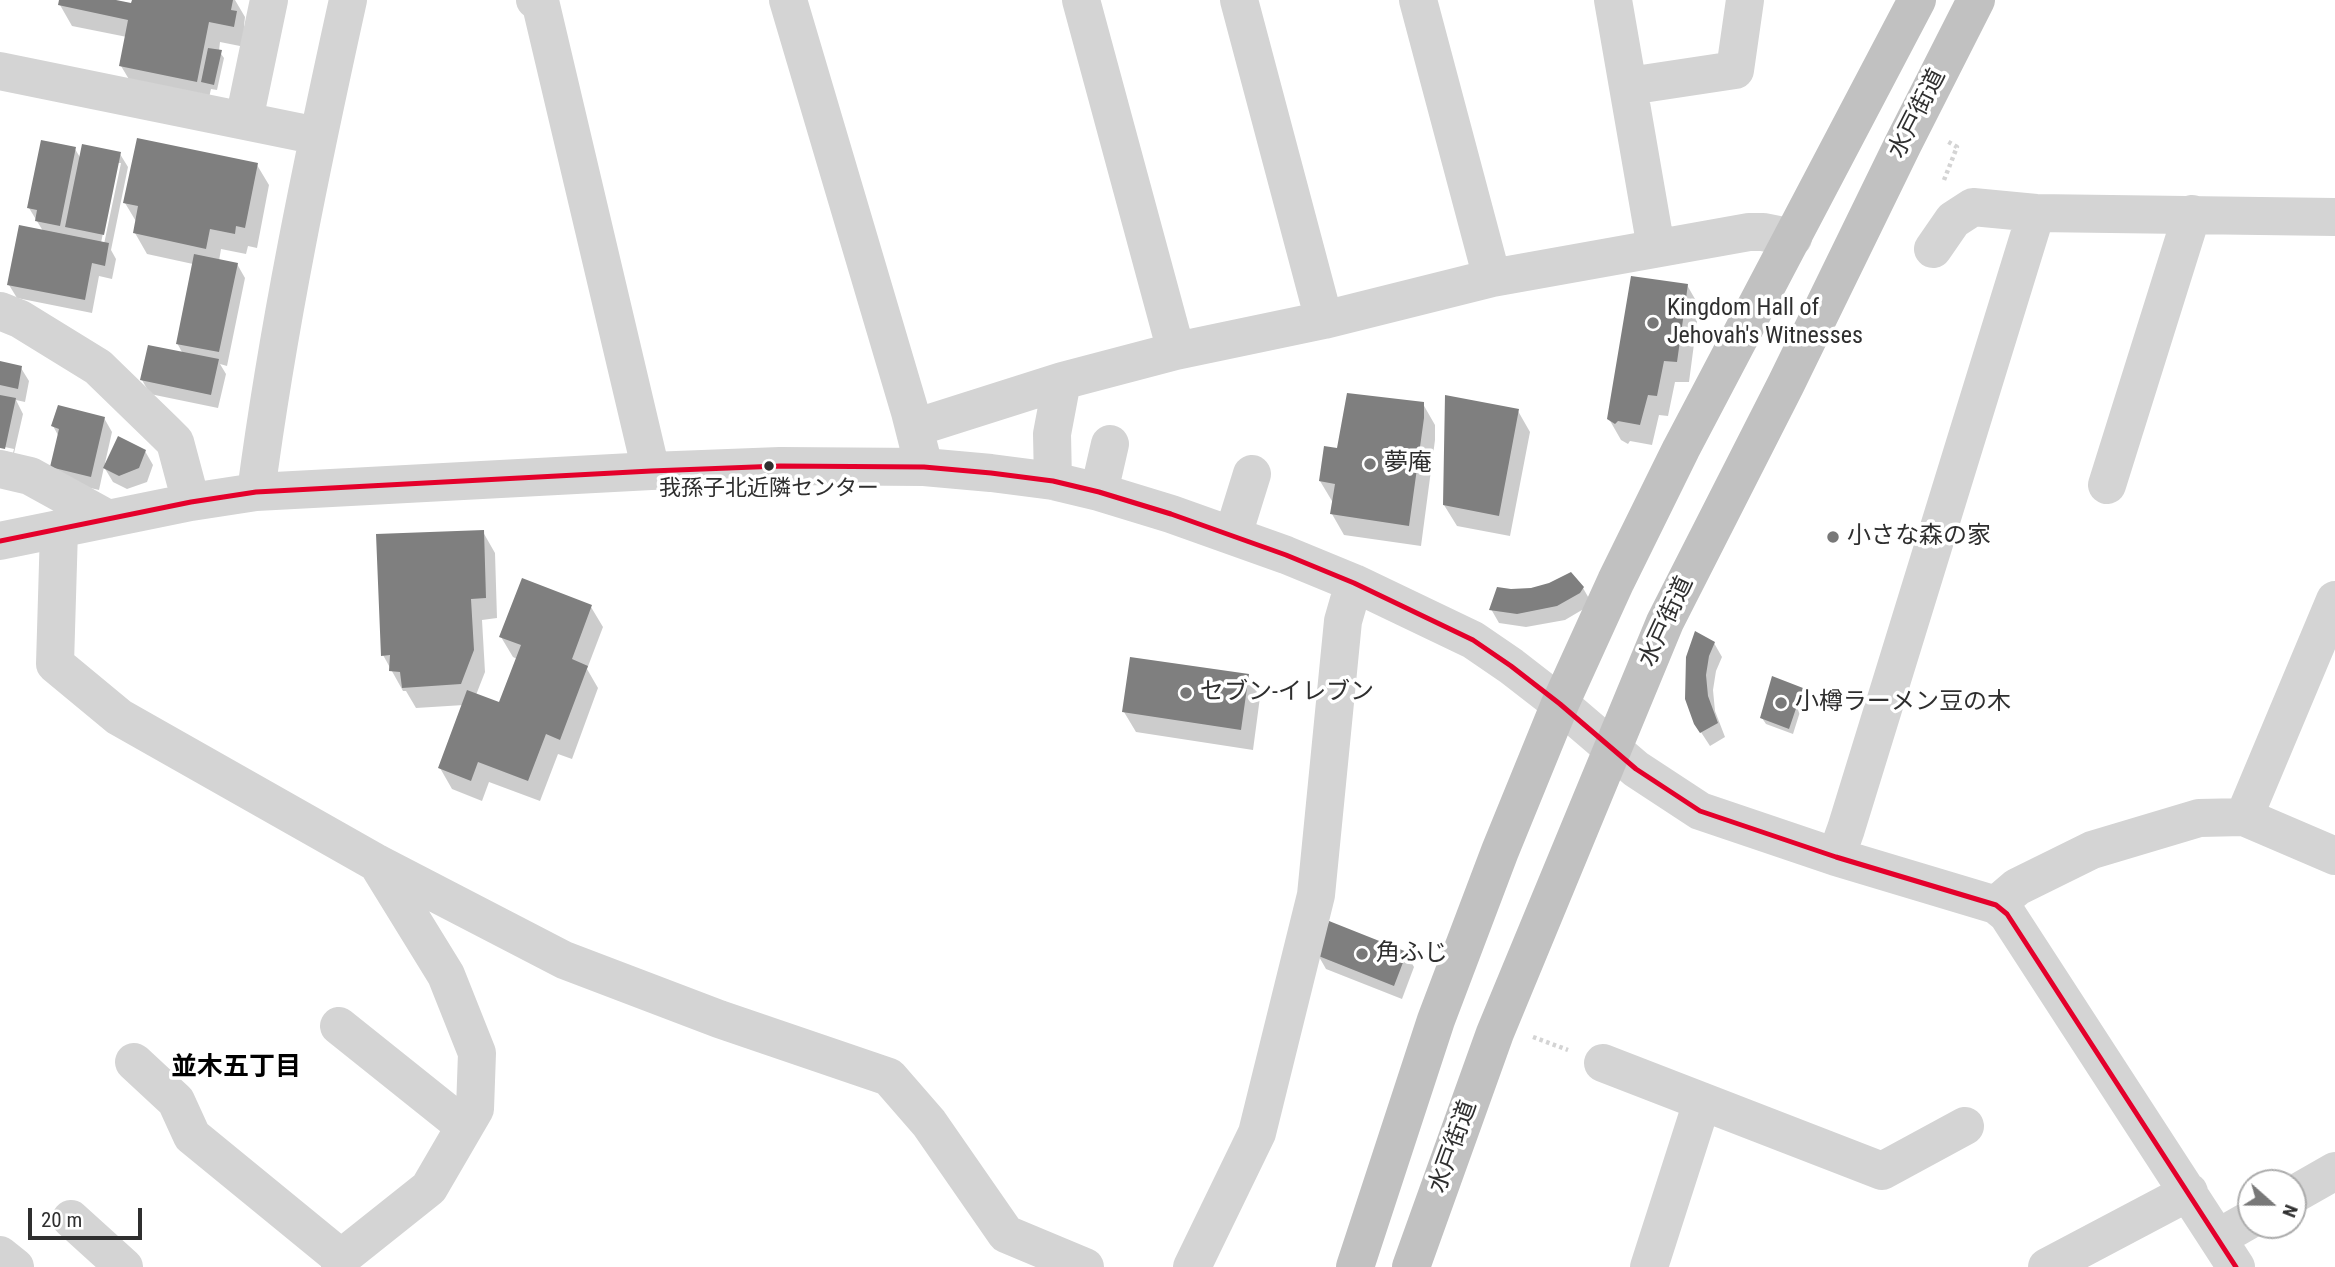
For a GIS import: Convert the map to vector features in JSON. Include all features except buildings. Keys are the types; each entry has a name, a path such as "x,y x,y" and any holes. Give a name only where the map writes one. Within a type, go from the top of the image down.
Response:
{"highway":[{"path":"1355,1267 1436,1020 1500,851 1560,704 1616,581 1681,449 1917,0"},
{"name":"水戸街道","path":"1411,1267 1495,1033 1665,622 1976,0"}],"street":[{"path":"244,120 269,0"},
{"path":"256,492 267,409 318,136 348,0"},
{"path":"536,0 540,1 652,471"},
{"path":"789,0 924,467"},
{"path":"1081,0 1176,351"},
{"path":"1239,0 1324,320"},
{"path":"1418,0 1492,278"},
{"path":"1613,0 1656,248"},
{"path":"1629,86 1735,70 1745,0"},
{"path":"0,71 318,136"},
{"path":"1933,248 1953,220 1973,206 2036,213 2335,216"},
{"path":"1836,857 2036,213"},
{"path":"2107,485 2192,214"},
{"path":"914,428 1062,381 1176,351 1324,320 1492,278 1749,232 1793,238"},
{"path":"0,311 20,319 99,367 175,442 191,502"},
{"path":"1053,481 1052,434 1062,381"},
{"path":"1099,492 1110,444"},
{"path":"0,541 191,502 256,492 652,471 780,466 924,467 1053,481 1099,492 1233,535 1354,583 1473,640 1560,704 1636,769 1700,811 1836,857 1996,905 2007,914 2227,1253"},
{"path":"0,469 30,475 108,519"},
{"path":"1233,535 1252,474"},
{"path":"59,530 55,664 119,717 376,862 564,960 719,1019 889,1077 929,1123 1004,1251 1085,1267"},
{"path":"1192,1267 1257,1133 1316,895 1342,621 1354,583"},
{"path":"2244,817 2335,600"},
{"path":"1996,905 2017,887 2092,850 2199,818 2244,817 2335,856"},
{"path":"135,1062 176,1101 192,1136 341,1263 429,1188 475,1109 477,1052 446,975 376,862"},
{"path":"339,1026 464,1126"},
{"path":"1604,1063 1882,1171 1965,1126"},
{"path":"1649,1267 1702,1102"},
{"path":"2307,1187 2335,1171"},
{"path":"2047,1267 2189,1192"},
{"path":"71,1219 124,1267"},
{"path":"0,1255 15,1267"}],"transit line":[{"path":"0,541 191,502 256,492 780,466 924,467 991,473 1053,481 1171,514 1286,555 1354,583 1473,640 1560,704 1636,769 1700,811 1836,857 1996,905 2007,914 2236,1267"}],"place":[{"name":"Kingdom Hall of Jehovah's Witnesses","path":"1653,323"},
{"name":"夢庵","path":"1370,464"},
{"name":"我孫子北近隣センター","path":"769,466"},
{"name":"小さな森の家","path":"1833,537"},
{"name":"セブン-イレブン","path":"1186,693"},
{"name":"小樽ラーメン豆の木","path":"1781,703"},
{"name":"角ふじ","path":"1362,954"}],"district":[{"name":"並木五丁目","path":"236,1068"}]}
